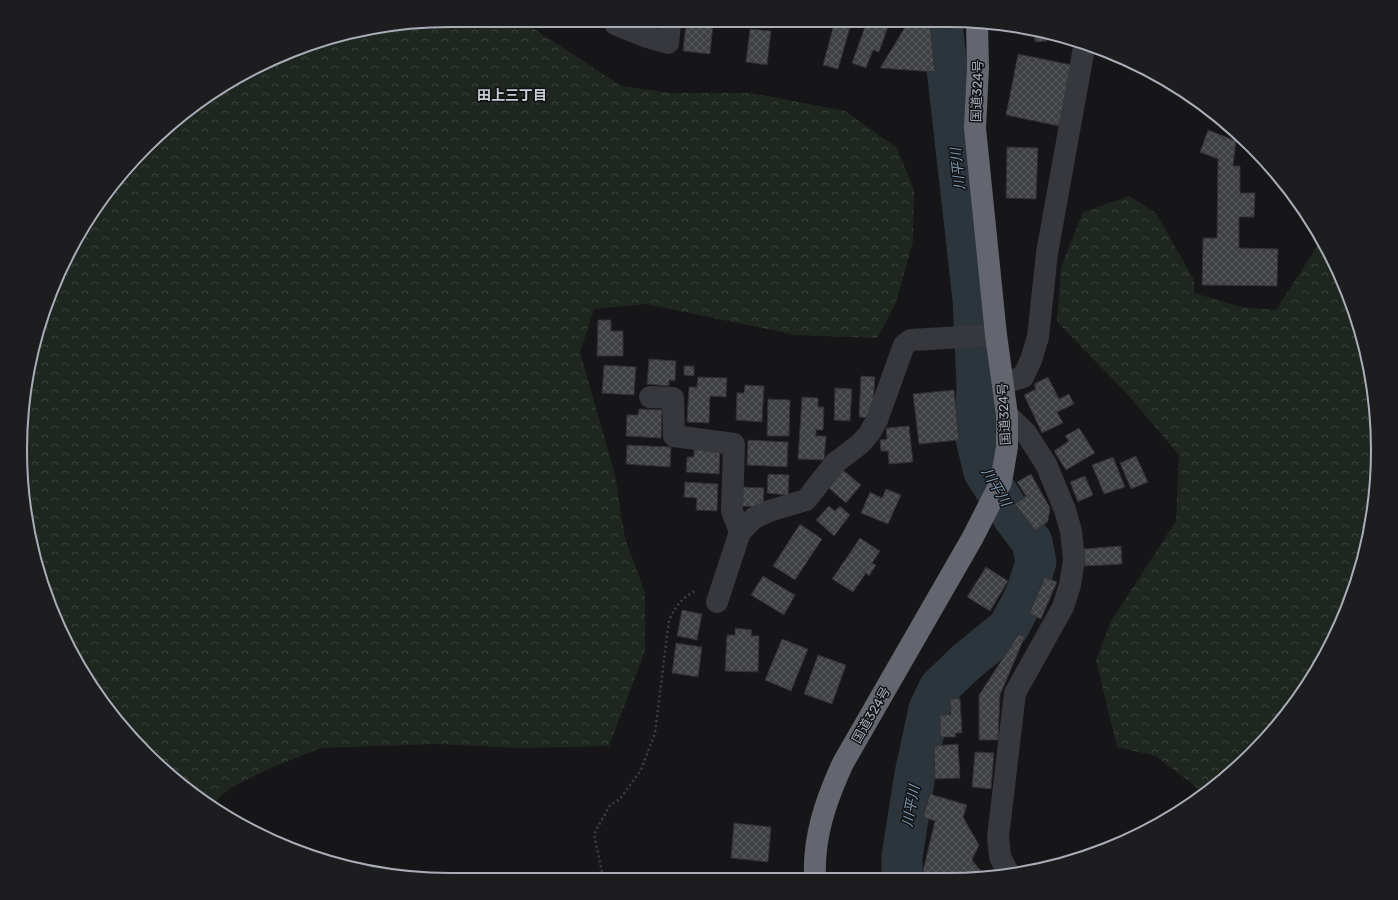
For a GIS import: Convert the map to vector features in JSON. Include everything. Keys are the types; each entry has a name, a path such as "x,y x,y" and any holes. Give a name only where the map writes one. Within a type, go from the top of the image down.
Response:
{"highway":[{"name":"国道324号","path":"815,873 814,857 821,822 828,796 843,763 973,537 1001,482 1007,447 1007,415 1004,383 996,335 976,128 978,68 977,28"}],"street":[{"path":"622,27 647,37 668,43 670,27"},
{"path":"1004,383 1023,377 1031,360 1038,337 1047,253 1084,49"},
{"path":"717,602 740,532 754,518 769,511 806,500 835,463 860,444 869,434 877,420 904,345 911,340 996,335"},
{"path":"650,397 673,398 674,436 734,444 732,511 740,532"},
{"path":"1006,869 1000,857 998,837 1015,693 1063,607 1070,585 1074,560 1071,531 1065,510 1046,464 1026,433 1007,415"}],"path":[{"path":"602,873 594,834 610,805 620,799 641,770 655,733 669,620 676,605 687,595 725,578"}],"green space":[{"path":"450,27 532,27 621,86 671,93 751,93 845,111 897,148 914,190 913,241 896,303 877,338 796,335 646,304 594,309 580,352 615,475 625,538 645,593 645,651 609,746 521,748 436,744 321,748 273,767 230,788 215,802 192,786 171,768 132,729 114,708 84,662 59,612 41,559 31,505 28,478 28,422 35,367 49,314 71,263 98,215 114,192 151,151 192,114 215,98 238,84 288,59 314,49 367,35 422,28"},
{"path":"1129,196 1156,213 1194,280 1194,293 1241,307 1276,310 1317,245 1339,288 1349,314 1363,367 1370,422 1370,478 1363,533 1357,559 1339,612 1314,662 1284,708 1247,749 1200,790 1156,756 1117,747 1096,660 1111,621 1176,521 1179,455 1128,395 1057,322 1061,267 1083,212"}],"building":[{"path":"686,27 713,27 710,54 683,51"},
{"path":"833,27 850,27 838,69 823,65"},
{"path":"865,27 888,27 879,52 873,50 866,68 852,63"},
{"path":"905,27 930,27 935,72 880,68"},
{"path":"750,29 771,31 767,65 746,62"},
{"path":"1034,36 1047,39 1047,41 1035,42"},
{"path":"1018,54 1072,65 1059,126 1006,115"},
{"path":"1208,130 1236,141 1233,166 1240,166 1240,193 1255,193 1254,217 1239,217 1239,248 1278,249 1277,286 1202,285 1203,238 1217,238 1218,159 1200,152"},
{"path":"1007,147 1038,148 1036,199 1006,198"},
{"path":"598,320 611,320 611,331 623,331 623,356 597,356"},
{"path":"649,359 676,361 675,381 669,380 669,386 647,384"},
{"path":"604,365 636,367 634,395 602,393"},
{"path":"684,366 694,366 694,376 684,375"},
{"path":"861,376 875,377 872,418 859,417"},
{"path":"698,377 727,378 726,397 710,396 709,423 687,422 689,387 697,387"},
{"path":"1048,377 1059,399 1069,394 1074,404 1057,412 1063,423 1042,433 1024,395 1036,389 1034,384"},
{"path":"745,385 764,386 762,422 736,420 737,393 744,393"},
{"path":"835,388 852,389 850,421 834,420"},
{"path":"954,390 959,440 919,444 913,394"},
{"path":"802,397 818,398 818,407 824,407 823,430 816,430 816,436 826,436 824,460 798,459"},
{"path":"768,399 790,400 789,436 767,436"},
{"path":"639,409 662,410 661,438 626,436 627,415 638,415"},
{"path":"909,426 913,462 889,464 888,451 881,451 880,440 887,439 886,428"},
{"path":"1079,428 1095,453 1066,470 1054,451 1069,441 1065,436"},
{"path":"748,440 788,442 787,467 747,465"},
{"path":"627,445 671,447 670,467 626,464"},
{"path":"694,449 720,450 719,474 686,472 687,457 694,457"},
{"path":"1136,456 1148,482 1131,489 1120,463"},
{"path":"1113,457 1125,487 1104,494 1092,465"},
{"path":"843,470 861,485 846,503 829,488"},
{"path":"768,474 789,475 788,495 767,493"},
{"path":"1031,474 1050,508 1048,521 1035,531 1015,504 1026,496 1017,482"},
{"path":"1085,476 1093,495 1078,502 1070,482"},
{"path":"685,482 718,484 717,511 696,510 697,498 684,497"},
{"path":"743,487 764,488 763,507 742,506"},
{"path":"886,489 901,495 888,524 861,513 870,492 882,498"},
{"path":"829,506 835,511 840,506 850,515 834,536 816,520"},
{"path":"800,524 822,539 795,580 773,566"},
{"path":"860,538 880,551 872,563 876,565 869,576 866,573 853,592 832,579"},
{"path":"1121,546 1122,564 1085,566 1084,549"},
{"path":"986,567 1008,581 990,611 967,597"},
{"path":"763,576 795,595 784,615 751,595"},
{"path":"1045,577 1057,582 1041,619 1029,614"},
{"path":"682,610 702,614 697,640 677,636"},
{"path":"735,628 752,630 751,636 759,636 758,672 725,671 727,635 735,635"},
{"path":"1018,635 1025,636 1000,695 998,740 979,740 979,695"},
{"path":"782,639 808,649 791,691 765,680"},
{"path":"676,643 702,647 698,677 672,673"},
{"path":"818,655 846,665 832,704 804,694"},
{"path":"960,698 962,733 955,733 956,737 940,737 940,715 951,714 950,699"},
{"path":"958,744 960,778 935,779 934,746"},
{"path":"975,752 994,753 991,789 972,787"},
{"path":"930,794 967,805 963,817 979,845 972,860 980,872 922,873 935,821 923,817"},
{"path":"734,823 771,827 768,862 731,858"}],"waterway":[{"name":"川平川","path":"902,873 902,857 915,774 929,709 939,688 966,662 1009,627 1026,594 1036,562 1032,542 1013,517 984,472 975,434 977,384 973,299 942,27"}],"district":[{"name":"田上三丁目","path":"512,95"}]}
